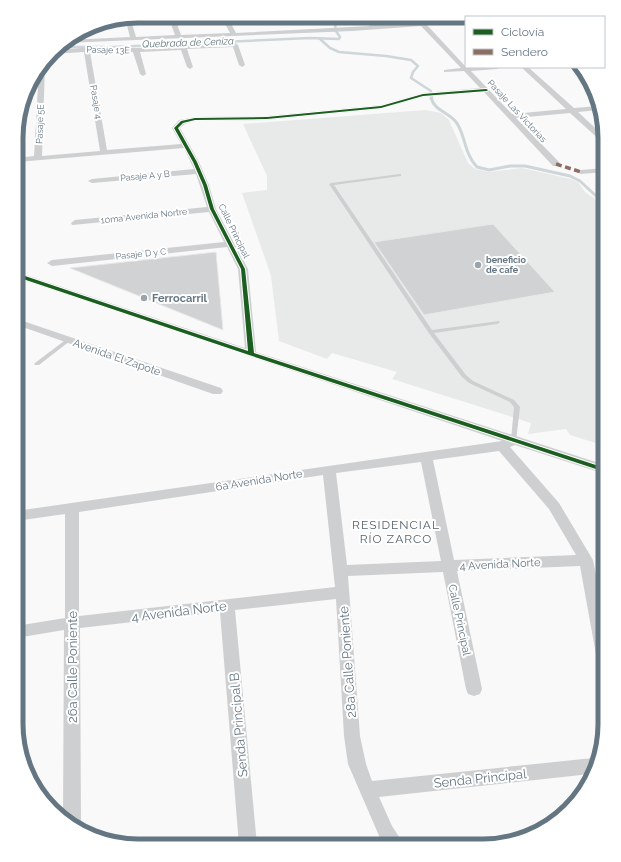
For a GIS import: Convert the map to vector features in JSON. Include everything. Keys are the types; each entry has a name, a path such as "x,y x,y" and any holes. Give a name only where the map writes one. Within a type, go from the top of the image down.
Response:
{"street":[{"path":"173,23 178,36"},
{"path":"228,23 233,33"},
{"path":"370,23 376,27"},
{"path":"78,39 330,30 437,23"},
{"path":"130,24 134,38"},
{"name":"Pasaje Las Victorias","path":"423,24 556,164"},
{"name":"Pasaje 13E","path":"63,51 136,50 235,45 242,65"},
{"path":"183,48 190,67"},
{"name":"Pasaje 4","path":"87,50 104,153"},
{"path":"136,50 143,74"},
{"path":"446,71 487,68"},
{"path":"525,68 598,133"},
{"name":"Pasaje 5E","path":"38,158 42,75"},
{"name":"Calle Principal","path":"251,354 243,269 212,209 199,171 176,128 178,124 195,119 267,118 382,107 423,95 486,90"},
{"path":"510,116 594,108"},
{"path":"23,159 185,146"},
{"name":"Pasaje A y B","path":"92,181 199,171"},
{"path":"581,172 598,171"},
{"name":"10ma Avenida Nortre","path":"75,223 212,209"},
{"name":"Pasaje D y C","path":"52,263 230,244"},
{"path":"23,277 251,354 598,468"},
{"name":"Avenida El Zapote","path":"23,326 68,340 217,391"},
{"name":"6a Avenida Norte","path":"23,515 502,446 514,440"},
{"path":"502,446 554,506 586,560 598,623"},
{"name":"Calle Principal","path":"426,456 474,689"},
{"name":"28a Calle Poniente","path":"329,470 341,571 352,736 357,764 386,832 391,839"},
{"name":"26a Calle Poniente","path":"72,509 72,818"},
{"name":"4 Avenida Norte","path":"341,571 586,560"},
{"name":"4 Avenida Norte","path":"23,631 72,623 342,592"},
{"name":"Senda Principal B","path":"228,605 248,839"},
{"name":"Senda Principal","path":"367,790 590,766"}],"lane":[{"path":"400,175 331,184 432,332 468,379 515,404 517,407 514,440"},
{"path":"432,332 497,322"},
{"path":"37,364 68,340"}],"shaded area":[{"path":"425,110 441,113 449,120 468,163 475,169 489,172 522,168 571,179 578,182 585,192 598,200 598,444 570,435 566,429 528,434 531,423 392,379 397,372 332,353 327,359 279,341 271,276 242,193 267,190 267,176 243,124"}],"building":[{"name":"beneficio de cafe","path":"493,224 555,292 424,315 374,242"},
{"path":"216,252 223,330 70,268"}],"waterway":[{"path":"319,38 339,39 340,37 334,23"},
{"name":"Quebrada de Ceniza","path":"68,47 114,47 319,38"},
{"path":"319,38 330,48 339,52 386,56 411,60 418,66 413,72 411,78 431,91 432,99"},
{"path":"431,98 435,106 456,122 467,150 477,167 489,170 510,166 525,166 570,176 580,181 598,196"}],"marked path":[{"path":"556,164 581,172"}],"cycle path":[{"path":"251,354 243,269 212,209 205,185 195,162 176,128 182,122 195,119 267,118 381,107 423,95 486,90"},
{"path":"23,277 251,354 598,468"}],"place":[{"name":"beneficio de cafe","path":"478,265"},
{"name":"Ferrocarril","path":"144,298"}],"district":[{"name":"RESIDENCIAL RÍO ZARCO","path":"396,532"}]}
